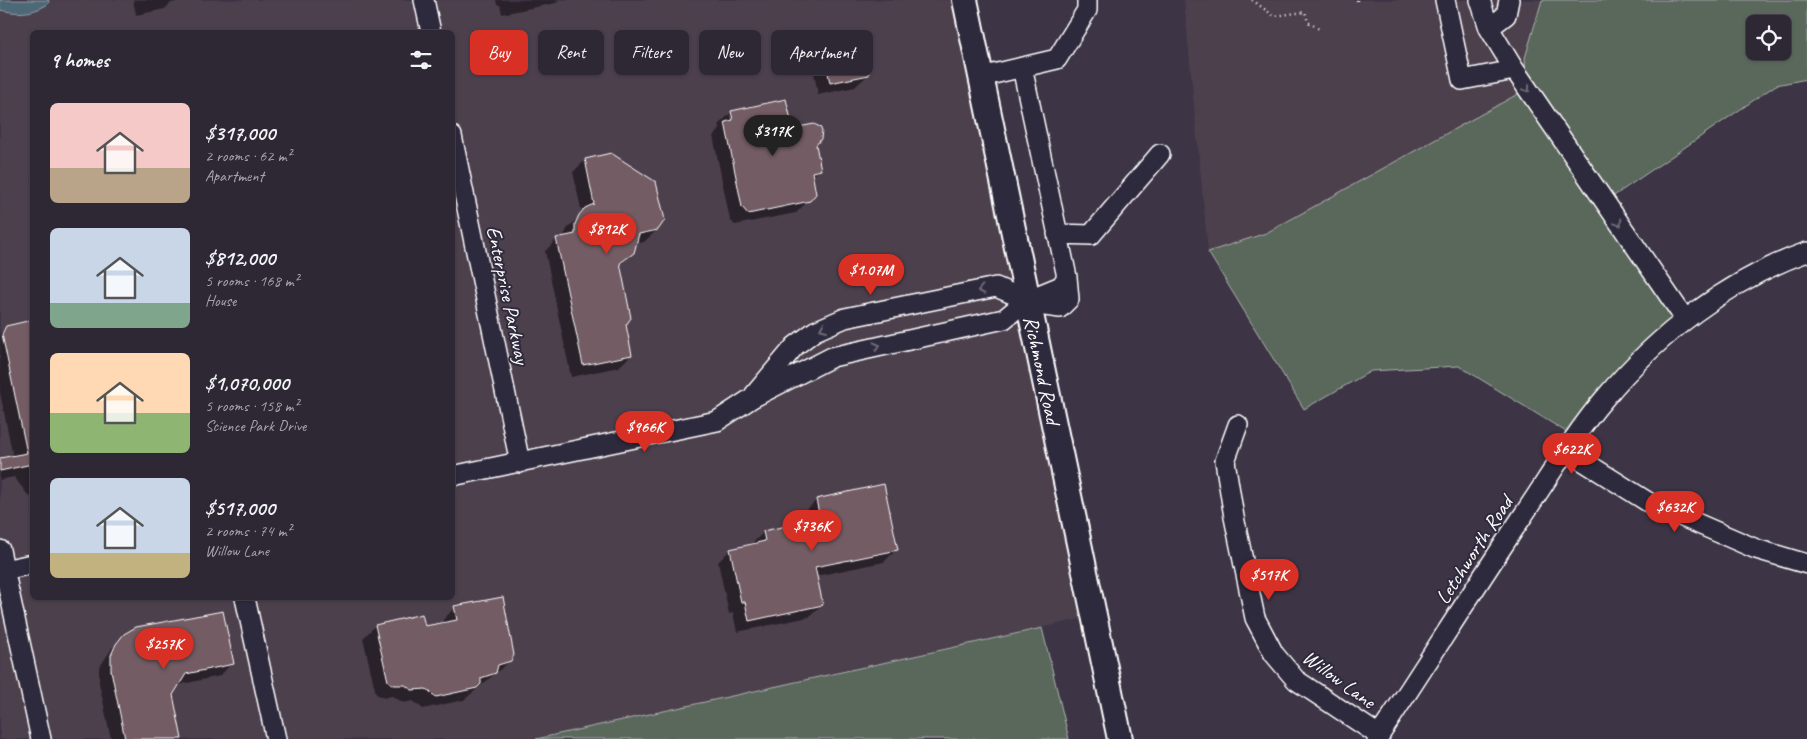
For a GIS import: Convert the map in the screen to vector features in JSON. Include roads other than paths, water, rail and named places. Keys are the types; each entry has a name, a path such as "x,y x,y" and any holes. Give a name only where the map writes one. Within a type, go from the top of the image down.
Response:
{"main road":[{"name":"Richmond Road","path":"965,0 1120,739"}],"street":[{"path":"424,0 431,30"},
{"path":"981,77 1057,59 1087,10 1088,0"},
{"path":"1445,0 1462,80 1514,70"},
{"path":"1480,0 1490,28 1514,70 1685,320"},
{"path":"1490,28 1506,15 1509,0"},
{"path":"752,398 795,346 816,331 845,318 996,287 1044,306 1060,308 1069,298 1067,277 1022,67"},
{"name":"Enterprise Parkway","path":"455,150 520,463"},
{"path":"1057,234 1091,235 1160,154"},
{"name":"Letchworth Road","path":"1378,737 1567,451 1603,400 1648,352 1685,320 1736,286 1807,252"},
{"path":"455,475 717,421 752,398 832,357 1004,319 1027,300"},
{"name":"Willow Lane","path":"1238,425 1225,461 1234,517 1256,618 1274,654 1296,680 1378,737"},
{"path":"1567,451 1648,502 1756,549 1807,564"},
{"path":"0,550 41,739"},
{"path":"4,570 30,564"},
{"path":"245,600 276,739"}],"water":[{"path":"0,0 49,0 48,4 36,10 13,12 0,10"}]}
